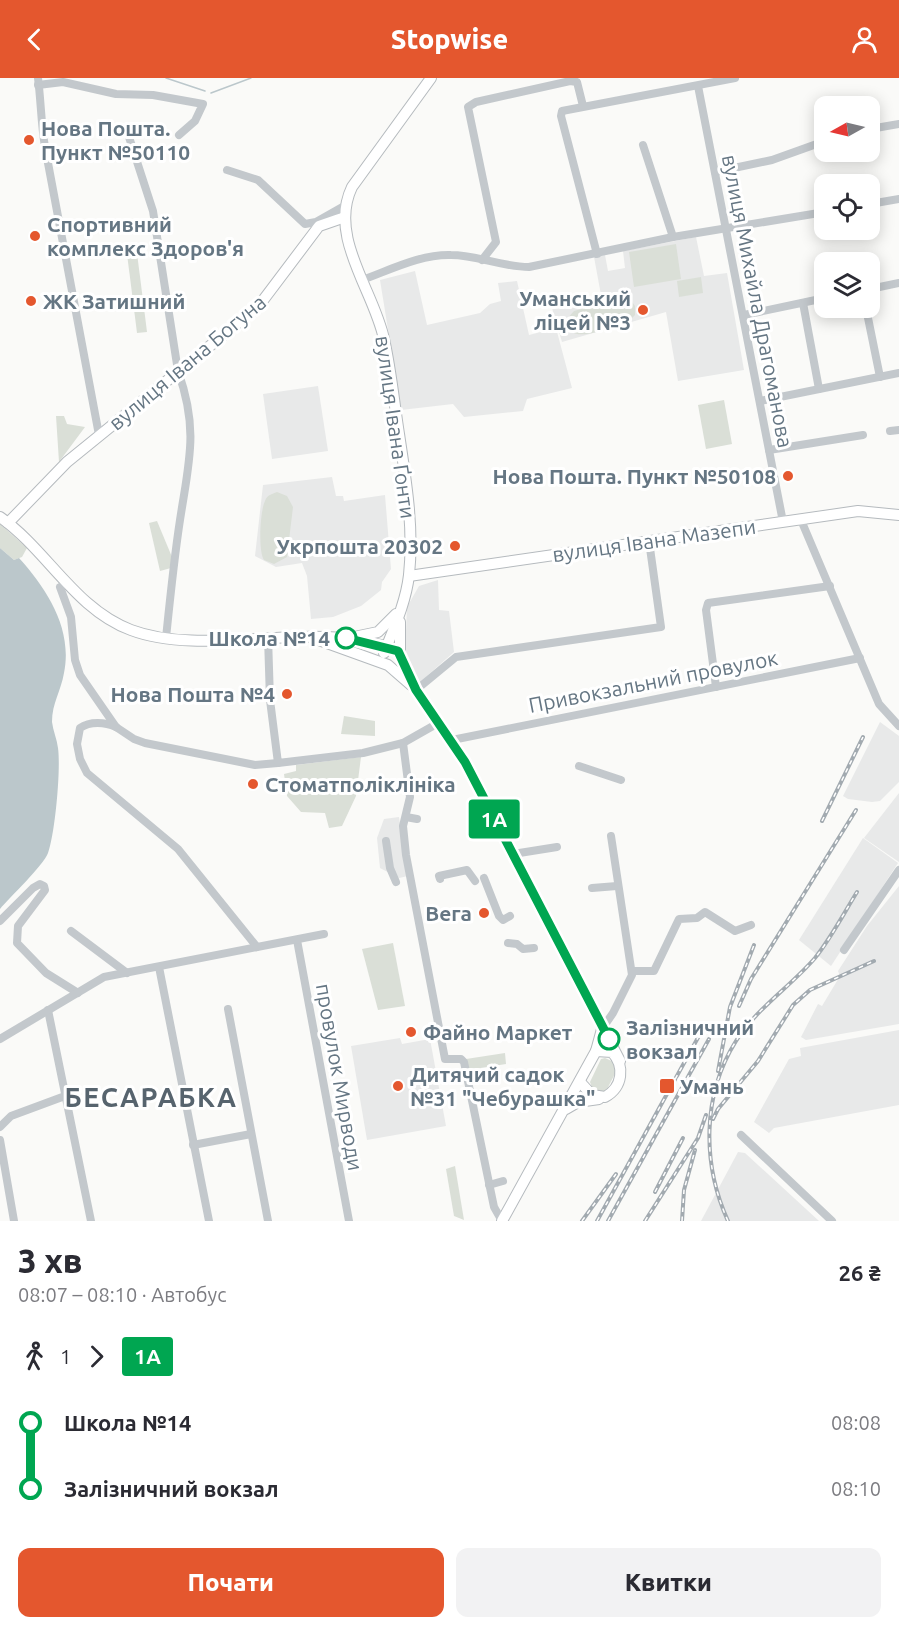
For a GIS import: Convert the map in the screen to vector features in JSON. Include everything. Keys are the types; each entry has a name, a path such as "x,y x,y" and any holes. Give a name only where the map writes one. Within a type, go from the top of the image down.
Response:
{"main road":[{"path":"345,217 352,187 431,78"},
{"name":"вулиця Івана Богуна","path":"4,520 99,435 258,307 319,226 345,217"},
{"name":"вулиця Івана Ґонти","path":"345,217 362,280 382,328 410,511 409,576 391,651"},
{"name":"вулиця Івана Мазепи","path":"409,576 858,511 899,515"},
{"path":"4,520 73,590 104,615 130,630 166,638 346,638 391,651 452,740 620,1061 621,1073 613,1090 605,1097 578,1102 563,1112"},
{"name":"вулиця Івана Ґонти","path":"346,638 378,632 390,623 402,607"},
{"name":"вулиця Івана Ґонти","path":"391,651 402,607"},
{"path":"310,637 388,665 416,690"},
{"path":"388,665 397,664 391,651"},
{"path":"348,652 416,690"},
{"path":"502,1221 580,1082 596,1051 602,1029"},
{"path":"596,1051 612,1052 620,1061"},
{"path":"580,1082 592,1095 605,1097"}],"street":[{"path":"597,254 561,116 562,111 699,83 735,78"},
{"path":"99,435 39,111 38,81 63,82 116,94 153,95 203,104 195,121 179,135"},
{"path":"482,260 496,242 468,107 476,102 570,81 577,82 584,106"},
{"name":"вулиця Михайла Драгоманова","path":"699,83 783,522"},
{"path":"880,127 899,124"},
{"path":"128,134 153,211 178,371 190,410 192,436 166,638"},
{"path":"643,145 673,237"},
{"path":"715,172 772,160 814,145"},
{"path":"227,170 258,180 305,224 316,222 346,205"},
{"path":"880,202 899,199"},
{"path":"362,280 428,257 453,255 529,267 673,237 814,214"},
{"path":"880,287 899,283"},
{"path":"744,315 814,300"},
{"path":"803,303 819,389"},
{"path":"869,318 880,377"},
{"path":"760,400 899,374"},
{"path":"769,450 863,435"},
{"path":"801,520 879,704 897,721"},
{"path":"416,690 456,657 661,627 649,541"},
{"path":"716,687 706,610 708,603 830,586"},
{"path":"60,587 71,616 76,667 116,727 134,739 145,743 255,765 363,753 403,743 440,722"},
{"path":"268,637 278,763"},
{"name":"Привокзальний провулок","path":"452,740 860,658"},
{"path":"116,727 94,723 80,728 77,744 83,767 108,792 178,849 256,947"},
{"path":"403,743 410,797 403,834 445,1059 461,1059 465,1062 494,1207 502,1221"},
{"path":"579,766 621,780"},
{"path":"406,818 417,819"},
{"path":"602,1029 631,981 632,971 611,836"},
{"path":"386,841 390,868 396,882"},
{"path":"513,854 557,847"},
{"path":"440,879 439,876 467,870 475,881"},
{"path":"844,950 899,870"},
{"path":"484,878 499,916 503,920 510,916"},
{"path":"0,921 33,888 40,884 45,890 18,926 17,943 40,968 78,993"},
{"path":"592,888 617,886"},
{"path":"632,971 654,971 679,919 697,918 705,912 735,931 751,925"},
{"path":"70,931 127,973"},
{"path":"0,1039 78,993 95,980 324,934"},
{"name":"провулок Мирводи","path":"297,940 349,1221"},
{"path":"508,943 517,944 523,949 534,948"},
{"path":"159,967 209,1221"},
{"path":"228,1009 268,1221"},
{"path":"48,1010 91,1221"},
{"path":"0,1127 10,1116 65,1096"},
{"path":"194,1145 251,1134"},
{"path":"741,1135 832,1221"},
{"path":"0,1140 14,1221"},
{"path":"489,1185 502,1180"}],"shaded area":[{"name":"Уманський ліцей №3","path":"696,237 704,276 727,273 744,370 678,381 666,312 562,342 552,308 601,295 594,257 605,255 608,271 625,268 623,251"},
{"path":"676,244 681,279 634,287 629,252"},
{"path":"137,253 147,332 137,333 127,254"},
{"path":"415,271 427,325 480,313 490,304 501,301 498,283 517,281 529,335 556,328 572,388 527,399 523,411 464,417 453,404 401,410 380,280"},
{"path":"701,277 703,293 679,297 677,281"},
{"path":"624,297 630,299 635,306 635,315 630,320 592,333 574,333 568,329 566,320 574,311"},
{"path":"318,386 328,451 272,459 263,394"},
{"path":"724,400 732,444 706,449 698,405"},
{"path":"56,416 64,416 67,424 85,427 59,462"},
{"path":"332,477 336,496 343,496 344,501 385,495 391,569 382,582 381,590 361,606 333,617 311,619 307,576 302,563 276,567 255,556 263,485"},
{"path":"277,492 287,496 293,507 287,557 274,564 264,560 260,531 265,501 268,496"},
{"path":"157,521 172,557 171,568 160,571 149,523"},
{"path":"0,524 27,548 22,557 14,560 0,548"},
{"path":"0,548 14,560 19,558 48,596 61,625 66,657 63,679 52,715 58,748 59,771 51,844 40,866 0,909"},
{"path":"438,580 439,610 449,611 454,652 420,682 405,655 407,607 419,586"},
{"path":"344,716 375,721 375,736 341,734"},
{"path":"880,722 899,736 899,782 880,801 848,799 843,796"},
{"path":"361,757 356,796 342,826 329,828 325,813 301,812 287,796 284,774 296,771 296,765"},
{"path":"899,793 899,862 864,838"},
{"path":"399,817 408,876 399,878 380,868 377,838 384,819"},
{"path":"863,838 898,863 831,966 799,940"},
{"path":"899,886 899,1024 806,1040 801,1037 818,1004 822,1006 840,976 838,971 867,926"},
{"path":"393,943 405,1006 378,1010 362,949"},
{"path":"899,1030 899,1105 774,1128 769,1133 754,1122 789,1059 801,1056 800,1048"},
{"name":"Дитячий садок №31 \"Чебурашка\"","path":"400,1038 402,1044 430,1039 446,1126 367,1140 351,1046"},
{"path":"505,1053 506,1064 468,1070 466,1059"},
{"path":"605,1058 616,1063 618,1068 606,1091 602,1092 592,1087 590,1082 601,1059"},
{"path":"738,1152 745,1153 819,1221 701,1221"},
{"path":"455,1166 464,1220 454,1216 446,1169"}],"waterway":[{"path":"166,78 205,91"},
{"path":"211,93 251,78"}],"railway":[{"path":"822,821 863,737"},
{"path":"739,1006 751,979 856,810"},
{"path":"728,1221 719,1199 714,1176 709,1130 717,1084 725,1062 736,1041 753,1018 815,958 857,892"},
{"path":"718,1071 730,1007 754,945"},
{"path":"713,1119 718,1109 758,1061 793,1005 810,990 874,961"},
{"path":"597,1221 700,1034"},
{"path":"608,1221 709,1039"},
{"path":"645,1221 698,1138 706,1115"},
{"path":"655,1192 683,1138"},
{"path":"682,1221 684,1190 695,1150"},
{"path":"582,1221 616,1174"}],"bus line":[{"name":"1А","path":"346,638 387,646 398,651 416,690 442,724 465,762 609,1039"}],"place":[{"name":"Нова Пошта. Пункт №50110","path":"29,140"},
{"name":"Спортивний комплекс Здоров'я","path":"35,236"},
{"name":"ЖК Затишний","path":"31,301"},
{"name":"Уманський ліцей №3","path":"643,310"},
{"name":"Нова Пошта. Пункт №50108","path":"788,476"},
{"name":"Укрпошта 20302","path":"455,546"},
{"name":"Школа №14","path":"346,638"},
{"name":"Нова Пошта №4","path":"287,694"},
{"name":"Стоматполіклініка","path":"253,784"},
{"name":"Вега","path":"484,913"},
{"name":"Файно Маркет","path":"411,1032"},
{"name":"Залізничний вокзал","path":"609,1039"},
{"name":"Дитячий садок №31 \"Чебурашка\"","path":"398,1086"},
{"name":"Умань","path":"667,1086"}],"district":[{"name":"БЕСАРАБКА","path":"151,1097"}]}
